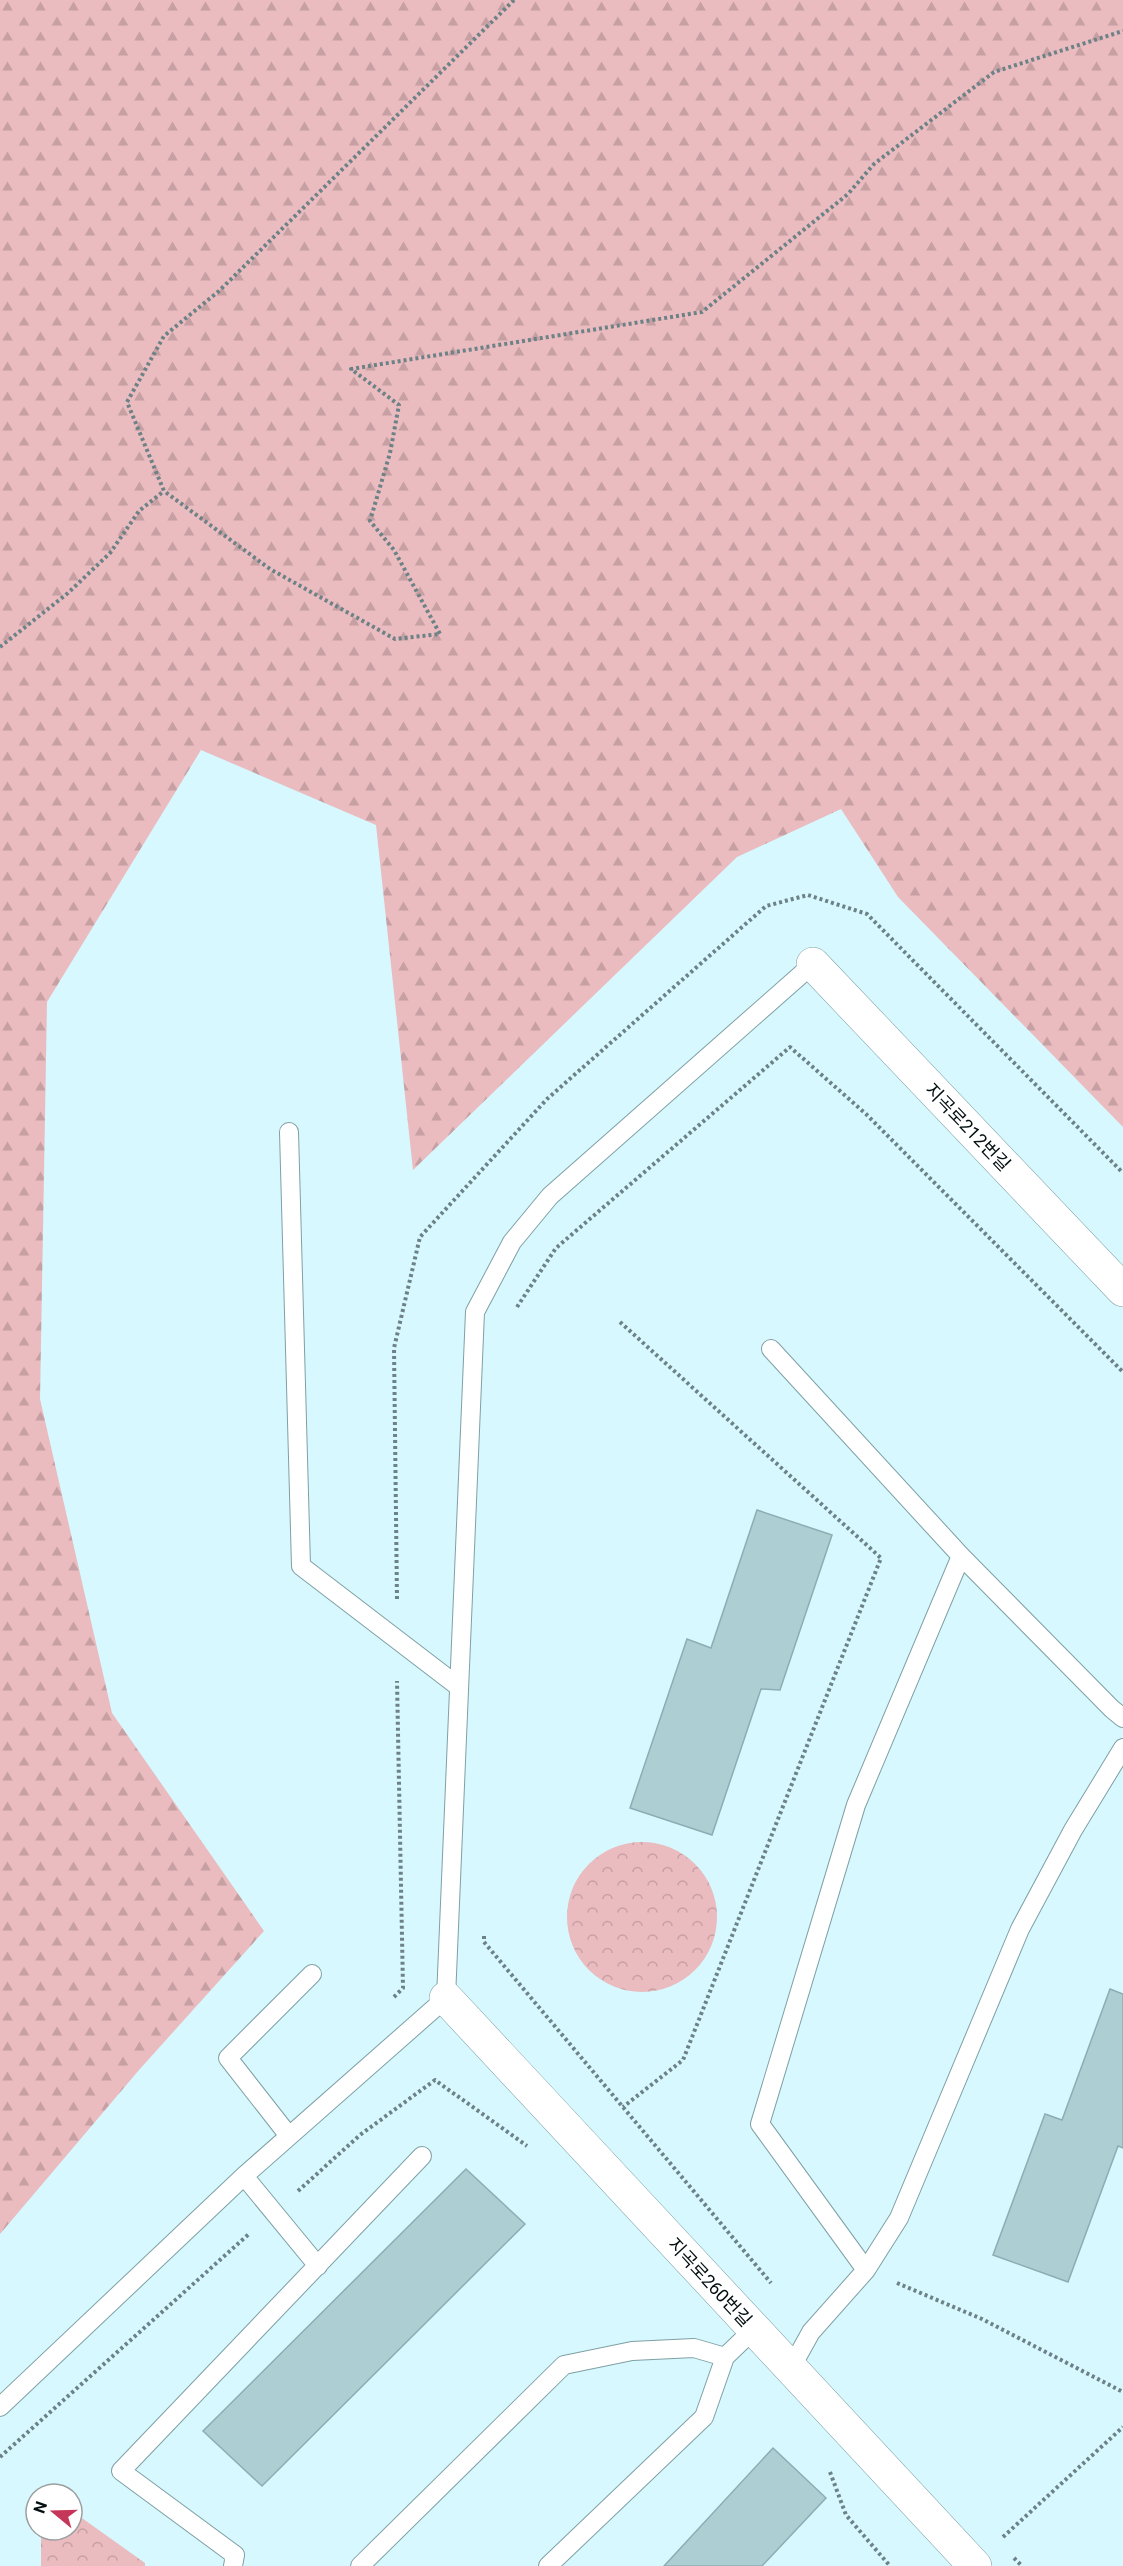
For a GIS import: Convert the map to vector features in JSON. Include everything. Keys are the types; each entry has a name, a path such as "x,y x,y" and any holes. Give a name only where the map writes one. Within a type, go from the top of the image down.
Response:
{"street":[{"name":"지곡로212번길","path":"813,964 1123,1290"},
{"name":"지곡로260번길","path":"446,1998 975,2566"}],"lane":[{"path":"0,2407 244,2176 446,1998 476,1312 512,1242 550,1196 813,964"},
{"path":"289,1131 301,1566 459,1687"},
{"path":"771,1348 961,1556 1123,1718"},
{"path":"866,2270 760,2124 856,1805 961,1556"},
{"path":"791,2368 811,2332 866,2270 899,2218 1020,1929 1073,1830 1123,1748"},
{"path":"289,2136 228,2058 312,1974"},
{"path":"233,2566 235,2555 121,2472 422,2156"},
{"path":"244,2176 318,2266"},
{"path":"548,2566 704,2417 725,2356 754,2329"},
{"path":"360,2566 564,2365 632,2351 694,2348 725,2356"}],"path":[{"path":"514,0 219,291 164,336 127,402 164,491 270,569 395,639 440,634 394,550 370,521 390,453 399,405 351,369 702,312 848,194 874,164 994,72 1123,31"},
{"path":"0,647 68,593 110,553 139,511 164,491"},
{"path":"386,2004 403,1988 400,1923 394,1348 420,1237 547,1099 766,906 808,896 867,914 1123,1173"},
{"path":"511,1317 556,1248 790,1047 866,1114 1123,1372"},
{"path":"620,1322 881,1558 683,2060 623,2107"},
{"path":"484,1942 811,2332"},
{"path":"0,2457 360,2135 435,2080 537,2153"},
{"path":"866,2270 982,2319 1123,2392"},
{"path":"998,2542 1123,2427"},
{"path":"826,2462 846,2516 890,2566"},
{"path":"1006,2550 1022,2566"}],"green space":[{"path":"0,0 1123,0 1123,1127 898,897 841,809 737,857 413,1170 376,825 201,750 47,1002 40,1399 112,1713 264,1931 139,2070 0,2234"},
{"path":"642,1842 671,1848 695,1864 711,1888 717,1917 711,1946 695,1970 671,1986 642,1992 613,1986 589,1970 573,1946 567,1917 573,1888 589,1864 613,1848"},
{"path":"84,2520 145,2563 145,2566 41,2566 41,2542 84,2542"}],"building":[{"path":"757,1510 832,1535 780,1690 761,1689 712,1835 630,1808 687,1639 711,1648"},
{"path":"1110,1989 1123,1994 1123,2148 1118,2146 1068,2282 993,2255 1045,2114 1062,2120"},
{"path":"466,2169 525,2224 262,2486 203,2431"},
{"path":"773,2448 826,2498 762,2566 664,2566"}]}
